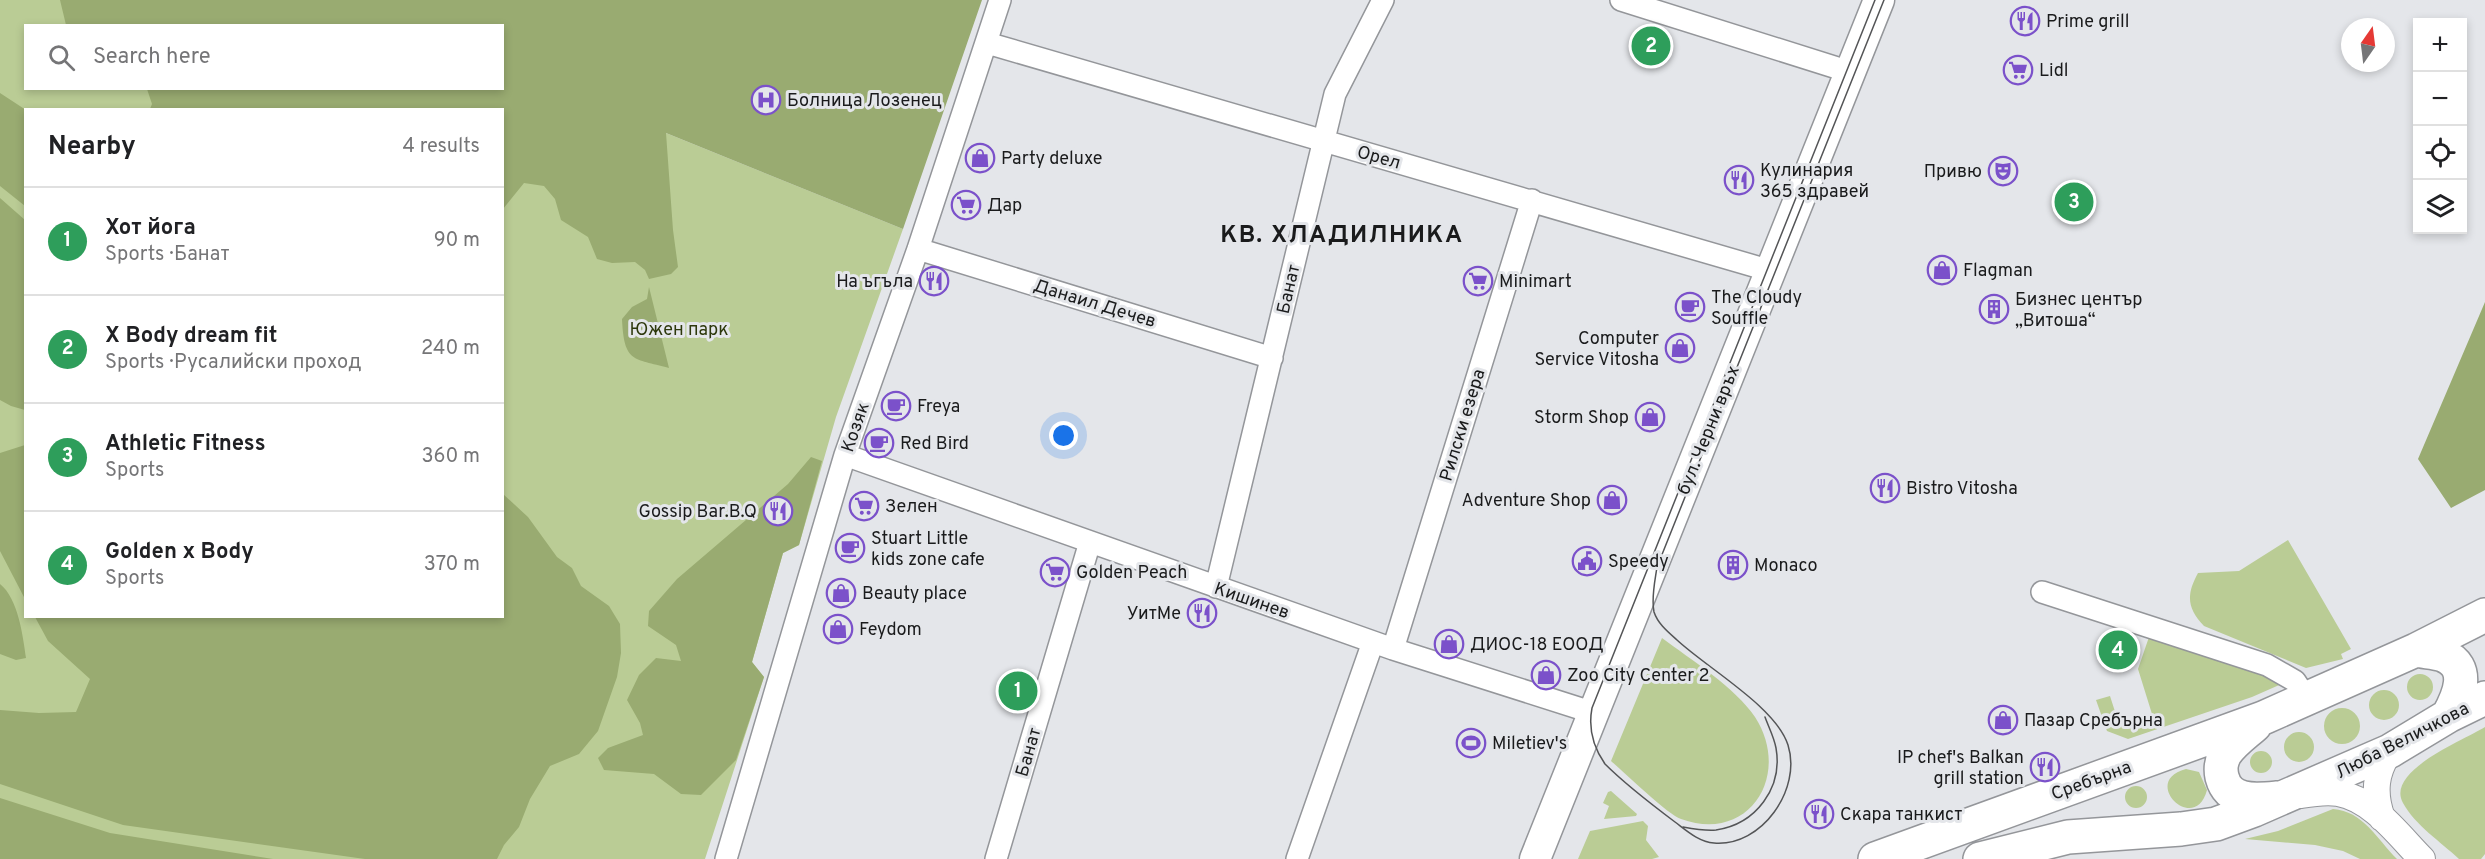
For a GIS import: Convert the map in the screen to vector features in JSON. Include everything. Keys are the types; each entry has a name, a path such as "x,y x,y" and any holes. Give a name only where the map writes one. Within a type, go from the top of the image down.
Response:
{"main road":[{"name":"бул. Черни връх","path":"1535,859 1879,0"},
{"name":"Сребърна","path":"1875,859 2263,718 2416,650 2485,615"},
{"path":"2416,650 2443,655 2455,663 2460,673 2461,685 2458,697 2448,716"},
{"name":"Люба Величкова","path":"2286,797 2390,751 2448,716 2485,698"},
{"path":"2263,718 2227,751 2221,763 2222,777 2228,789 2243,798 2261,800 2286,797"},
{"path":"1980,859 2068,837 2181,829 2216,824 2286,797"}],"street":[{"name":"Козяк","path":"726,859 845,455 918,249 1000,0"},
{"name":"Банат","path":"1216,587 1335,94 1383,0"},
{"path":"1621,0 1850,72"},
{"name":"Орел","path":"987,43 1532,200 1771,272"},
{"name":"Рилски езера","path":"1393,649 1532,200"},
{"name":"Данаил Дечев","path":"918,249 1272,358"},
{"name":"Кишинев","path":"845,455 1393,649 1594,713"},
{"name":"Банат","path":"996,859 1090,542"},
{"path":"2042,591 2267,665 2295,681 2307,699"},
{"path":"1297,859 1373,642"},
{"path":"2382,818 2375,789 2390,751"},
{"path":"2286,797 2322,792 2339,793 2361,802 2382,818 2422,859"}],"green space":[{"name":"Южен парк","path":"0,0 338,0 398,24 24,24 24,90 504,90 504,67 903,229 836,417 799,545 783,553 752,662 764,677 705,859 0,859"},
{"name":"Болница Лозенец","path":"60,0 982,0 903,229 666,133 678,267 671,274 649,279 645,270 635,262 612,263 597,259 588,237 561,220 555,199 544,186 524,183 504,208 504,108 150,108 152,104 147,90 504,90 504,24 66,24"},
{"path":"0,93 24,109 24,205 0,186"},
{"path":"0,198 24,219 24,410 0,400"},
{"path":"649,287 669,368 639,360 628,351 625,344 622,319 632,307 647,299"},
{"path":"2485,302 2485,490 2451,508 2418,459"},
{"path":"24,446 24,597 0,551 0,453"},
{"path":"811,457 822,461 799,545 783,553 752,662 764,677 736,760 701,795 681,794 654,774 604,770 598,758 608,748 643,735 640,723 627,700 639,675 656,658 681,661 676,645 648,626 649,611 677,579 788,484"},
{"path":"504,495 528,517 557,557 572,568 581,586 609,606 620,624 621,653 617,677 598,731 579,754 550,766 530,799 519,827 504,845 497,859 365,859 123,825 0,784 0,710 39,713 76,712 90,679 48,641 36,618 504,618"},
{"path":"2288,540 2351,649 2341,654 2343,659 2306,668 2204,626 2191,607 2191,588 2198,573 2239,571"},
{"path":"0,584 11,598 15,608 26,658 16,660 0,654"},
{"path":"2149,637 2286,682 2252,697 2128,739 2107,731 2096,700 2110,696 2119,724 2152,714 2138,669"},
{"path":"1662,638 1712,674 1736,695 1755,717 1765,739 1769,760 1766,781 1758,799 1744,813 1727,822 1706,824 1675,816 1611,761"},
{"path":"2420,674 2429,678 2433,687 2429,696 2420,700 2411,696 2407,687 2411,678"},
{"path":"2384,690 2395,694 2399,705 2395,716 2384,720 2373,716 2369,705 2373,694"},
{"path":"2342,708 2355,713 2360,726 2355,739 2342,744 2329,739 2324,726 2329,713"},
{"path":"2485,727 2485,854 2481,859 2459,859 2414,819 2403,803 2400,791 2405,779 2415,768 2445,748"},
{"path":"2299,732 2310,736 2314,747 2310,758 2299,762 2288,758 2284,747 2288,736"},
{"path":"2261,751 2269,754 2272,762 2269,770 2261,773 2253,770 2250,762 2253,754"},
{"path":"2186,769 2199,772 2207,790 2201,803 2192,808 2183,807 2174,801 2169,793 2168,784 2173,775"},
{"path":"2132,786 2140,786 2147,793 2147,801 2140,808 2132,808 2125,801 2125,793"},
{"path":"1611,791 1637,814 1636,816 1604,819 1609,806 1603,803 1608,792"},
{"path":"0,798 110,833 273,859 0,859"},
{"path":"2333,809 2344,811 2361,820 2397,859 2360,859 2343,851 2315,845 2245,839 2278,831"},
{"path":"1643,821 1648,826 1646,840 1659,857 1652,859 1578,859 1590,831"}],"tram line":[{"path":"1875,0 1592,708 1592,738 1605,764 1684,829 1698,838 1714,843 1732,842 1748,836 1774,812 1789,779 1791,762 1788,745 1770,716 1756,702 1690,651 1661,624 1653,607 1657,567 1884,0"},
{"path":"1683,827 1716,830 1730,826 1743,820 1764,802 1771,790 1777,763 1775,744 1765,717"}],"place":[{"name":"Prime grill","path":"2025,21"},
{"name":"X Body dream fit","path":"1651,46"},
{"name":"Lidl","path":"2018,70"},
{"name":"Болница Лозенец","path":"766,100"},
{"name":"Party deluxe","path":"980,158"},
{"name":"Привю","path":"2003,171"},
{"name":"Кулинария 365 здравей","path":"1739,180"},
{"name":"Athletic Fitness","path":"2074,202"},
{"name":"Дар","path":"966,205"},
{"name":"Flagman","path":"1942,270"},
{"name":"На ъгъла","path":"934,281"},
{"name":"Minimart","path":"1478,281"},
{"name":"The Cloudy Souffle","path":"1690,307"},
{"name":"Бизнес център „Витоша“","path":"1994,309"},
{"name":"Computer Service Vitosha","path":"1680,348"},
{"name":"Freya","path":"896,406"},
{"name":"Storm Shop","path":"1650,417"},
{"name":"Red Bird","path":"879,443"},
{"name":"Bistro Vitosha","path":"1885,488"},
{"name":"Adventure Shop","path":"1612,500"},
{"name":"Зелен","path":"864,506"},
{"name":"Gossip Bar.B.Q","path":"778,511"},
{"name":"Stuart Little kids zone cafe","path":"850,548"},
{"name":"Speedy","path":"1587,561"},
{"name":"Monaco","path":"1733,565"},
{"name":"Golden Peach","path":"1055,572"},
{"name":"Beauty place","path":"841,593"},
{"name":"УитМе","path":"1202,613"},
{"name":"Feydom","path":"838,629"},
{"name":"ДИОС-18 ЕООД","path":"1449,644"},
{"name":"Golden x Body","path":"2118,650"},
{"name":"Zoo City Center 2","path":"1546,675"},
{"name":"Хот йога","path":"1018,691"},
{"name":"Пазар Сребърна","path":"2003,720"},
{"name":"Miletiev's","path":"1471,743"},
{"name":"IP chef's Balkan grill station","path":"2045,767"},
{"name":"Скара танкист","path":"1819,814"}],"district":[{"name":"КВ. ХЛАДИЛНИКА","path":"1342,234"}]}
